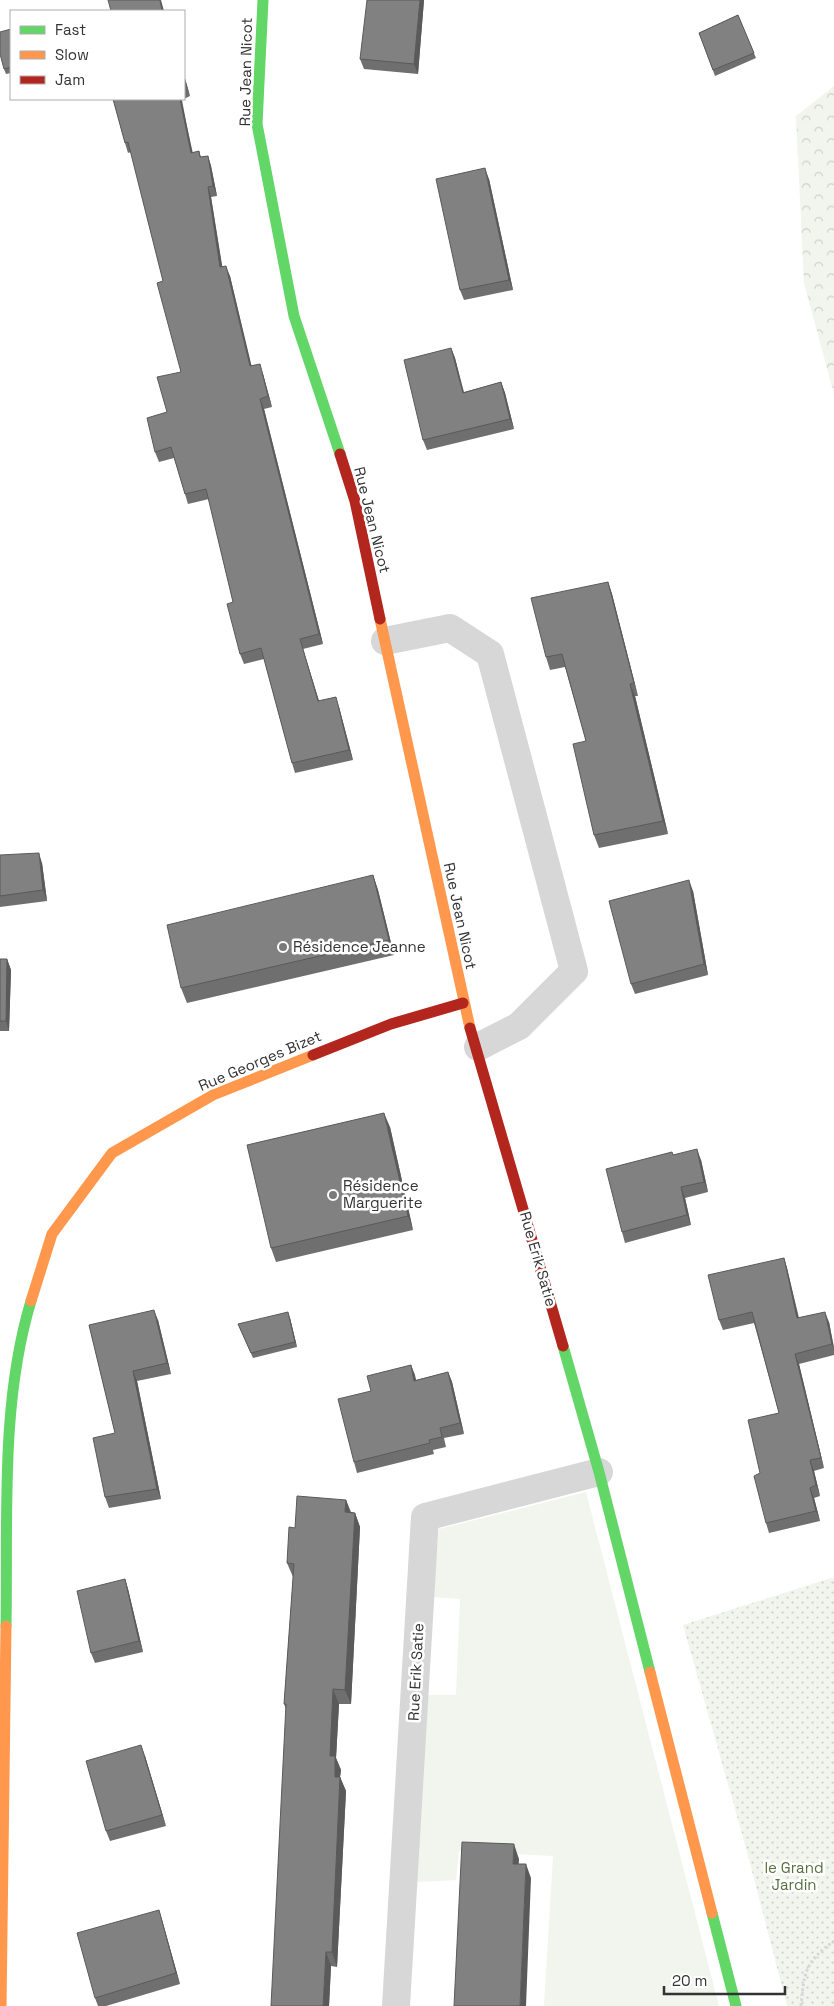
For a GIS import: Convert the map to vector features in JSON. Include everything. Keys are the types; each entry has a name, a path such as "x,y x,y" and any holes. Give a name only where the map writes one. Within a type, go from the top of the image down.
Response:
{"street":[{"name":"Rue Jean Nicot","path":"263,0 257,124 290,297 294,316 355,501 464,1003 478,1047"},
{"path":"385,641 450,628 490,654 574,971 520,1026 478,1047"},
{"name":"Rue Georges Bizet","path":"1,2006 4,1421 24,1323 52,1234 112,1153 213,1094 391,1024 464,1003"},
{"name":"Rue Erik Satie","path":"478,1047 599,1472 736,2006"},
{"name":"Rue Erik Satie","path":"396,2006 425,1516 599,1472"}],"path":[{"path":"801,2006 804,1971 834,1940"},
{"path":"829,1944 834,1949"}],"green space":[{"path":"834,86 834,394 804,283 796,116"},
{"path":"586,1492 719,2006 544,2006 553,1856 459,1851 456,1880 416,1882 425,1695 456,1695 460,1599 432,1597 439,1529"},
{"name":"le Grand Jardin","path":"834,1577 834,2006 787,2006 746,1848 683,1625"}],"building":[{"path":"108,0 160,0 162,10 111,10"},
{"path":"367,0 420,0 414,64 360,59"},
{"path":"738,15 754,53 713,70 699,33"},
{"path":"10,29 10,67 4,69 0,54 0,32"},
{"path":"113,100 180,100 191,153 199,151 200,157 208,156 213,186 208,187 220,267 226,266 250,366 260,364 268,396 260,399 319,634 300,639 318,701 336,697 349,750 292,763 261,648 240,654 227,604 233,602 206,489 185,494 171,447 155,452 147,418 167,412 157,377 181,372 157,283 163,281 128,142 125,143"},
{"path":"485,168 509,280 460,290 436,179"},
{"path":"451,348 463,393 501,382 510,419 423,440 404,360"},
{"path":"608,582 634,683 630,684 663,821 594,835 573,744 586,741 562,654 546,657 531,598"},
{"path":"39,853 43,890 0,896 0,855"},
{"name":"Résidence Jeanne","path":"373,875 389,940 181,988 167,925"},
{"path":"689,880 704,964 631,984 609,901"},
{"path":"0,959 7,959 6,1021 0,1021"},
{"name":"Résidence Marguerite","path":"384,1113 408,1216 271,1248 247,1145"},
{"path":"697,1149 704,1182 681,1187 687,1215 622,1232 606,1169 672,1152 673,1155"},
{"path":"784,1258 797,1318 825,1312 832,1344 795,1354 821,1458 810,1460 816,1485 810,1488 816,1511 766,1523 754,1476 760,1473 748,1420 779,1413 752,1312 719,1320 708,1275"},
{"path":"154,1310 167,1363 133,1371 157,1489 105,1497 93,1438 115,1433 89,1325"},
{"path":"288,1312 295,1342 251,1353 238,1324"},
{"path":"411,1365 414,1381 448,1372 460,1423 440,1428 442,1437 429,1440 430,1443 354,1462 338,1399 371,1391 367,1376"},
{"path":"297,1496 346,1500 345,1512 355,1513 345,1690 333,1689 330,1756 335,1756 335,1777 340,1777 332,1952 326,1952 323,2006 271,2006 286,1704 284,1704 294,1564 287,1563 289,1527 295,1528"},
{"path":"125,1579 139,1641 91,1653 77,1591"},
{"path":"141,1745 162,1815 106,1831 86,1761"},
{"path":"462,1842 514,1844 513,1864 526,1864 520,2006 454,2006"},
{"path":"159,1910 176,1973 95,1998 77,1933"}],"traffic: fast":[{"path":"263,0 257,124 294,316 340,454"},
{"path":"6,1626 10,1421 14,1380 21,1340 31,1301"},
{"path":"563,1346 599,1472 650,1672"},
{"path":"712,1913 736,2006"}],"traffic: slow":[{"path":"380,619 470,1028"},
{"path":"31,1301 52,1234 112,1153 213,1095 313,1055"},
{"path":"1,2006 6,1626"},
{"path":"650,1672 712,1913"}],"traffic: jam":[{"path":"340,454 355,501 380,619"},
{"path":"313,1055 391,1024 463,1003"},
{"path":"470,1028 563,1346"}],"place":[{"name":"Résidence Jeanne","path":"283,947"},
{"name":"Résidence Marguerite","path":"333,1195"}]}
